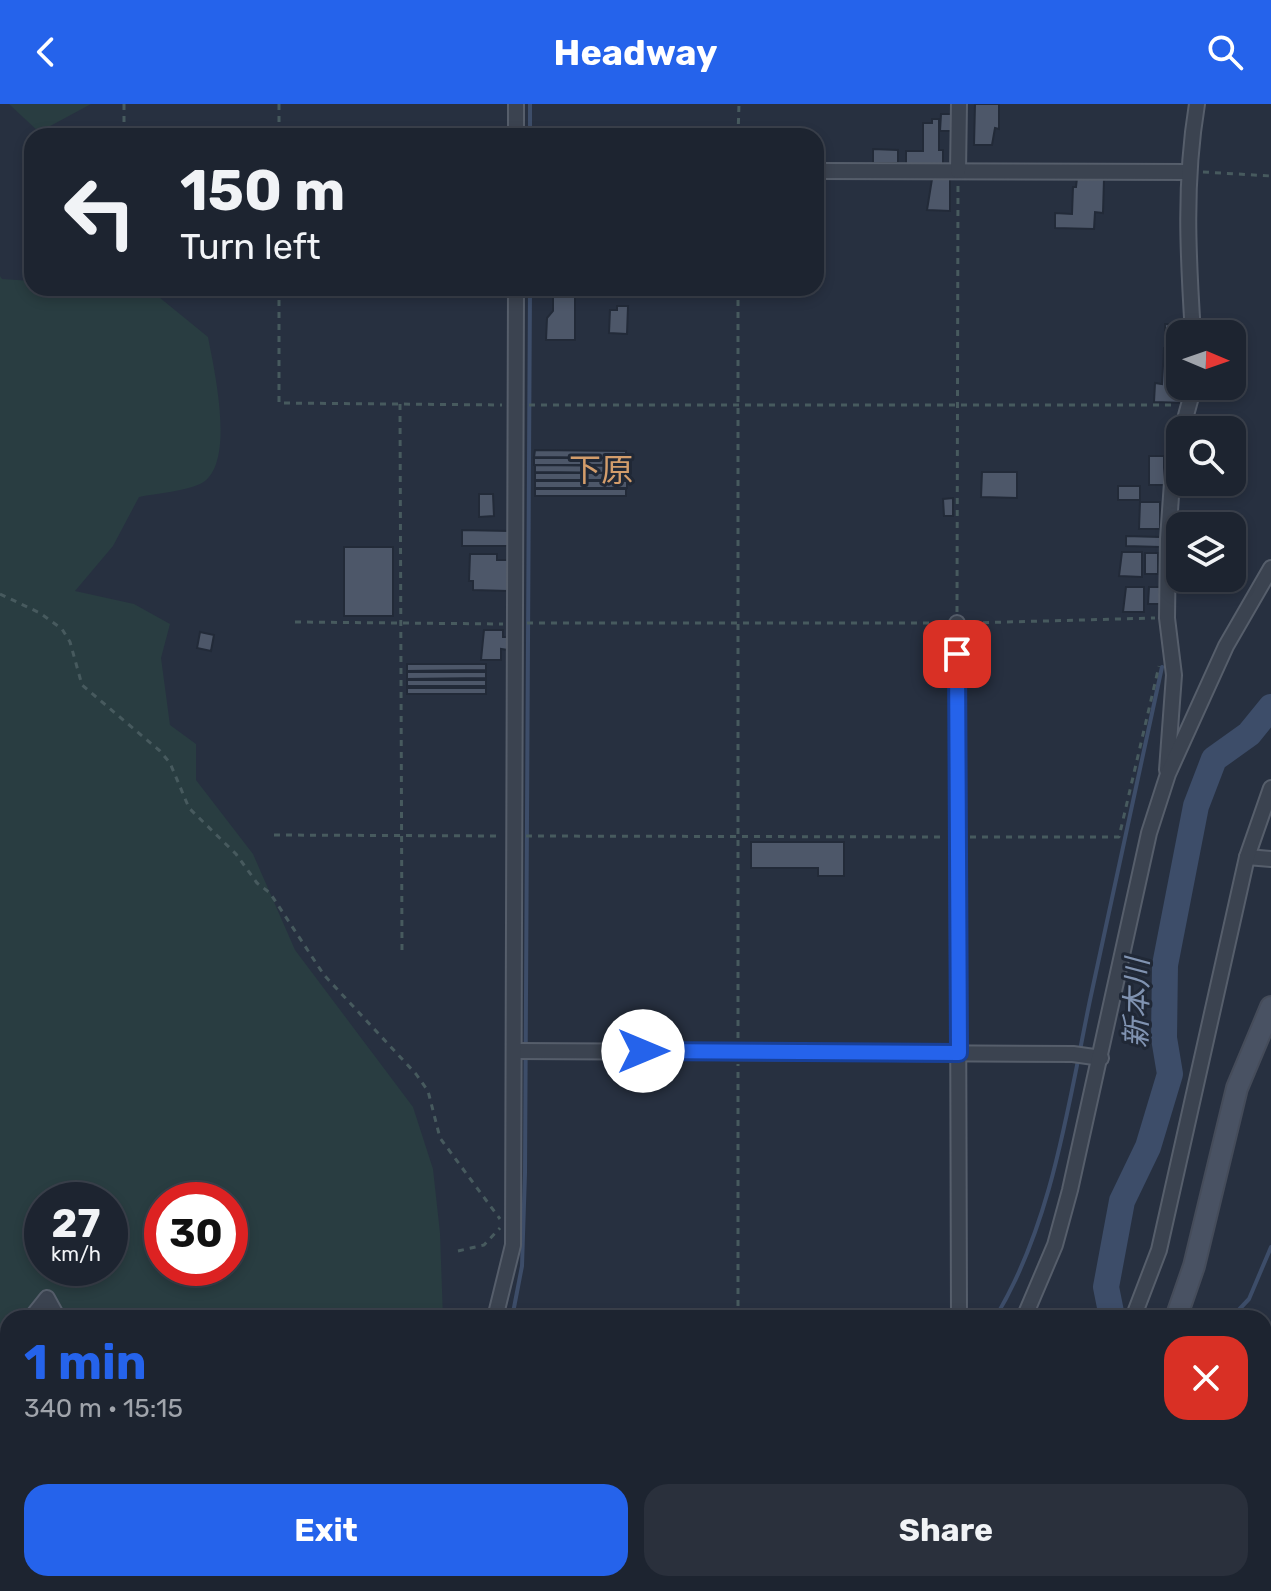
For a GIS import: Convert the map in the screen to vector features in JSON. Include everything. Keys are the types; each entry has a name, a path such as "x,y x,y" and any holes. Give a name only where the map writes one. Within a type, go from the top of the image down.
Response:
{"street":[{"path":"516,104 516,128"},
{"path":"958,171 959,104"},
{"path":"1192,320 1187,249 1188,172 1197,104"},
{"path":"824,171 1188,172"},
{"path":"497,1310 513,1245 516,296"},
{"path":"1186,416 1190,400"},
{"path":"1168,774 1166,766 1174,705 1167,618 1170,496"},
{"path":"1027,1310 1055,1245 1101,1058 1149,833 1168,774 1226,646 1271,568"},
{"path":"957,623 959,1310"},
{"path":"1136,1310 1159,1250 1247,857 1271,788"},
{"path":"1247,857 1271,859"},
{"path":"1179,1310 1194,1266 1237,1088 1271,1007"},
{"path":"516,1051 1073,1054 1101,1058"},
{"path":"37,1310 47,1298 54,1310"}],"path":[{"path":"124,104 124,128"},
{"path":"279,104 279,128"},
{"path":"738,128 739,104"},
{"path":"957,623 958,171"},
{"path":"1188,172 1271,176"},
{"path":"279,296 279,403 1189,406"},
{"path":"738,296 738,1310"},
{"path":"400,404 402,950"},
{"path":"0,594 40,613 62,629 70,642 82,685 160,751 170,763 189,808 236,854 257,883 270,893 324,975 428,1091 440,1138 504,1224 484,1245 458,1251"},
{"path":"295,622 400,625 957,623 1167,618"},
{"path":"274,835 1119,837 1158,667 1162,659 1170,655"}],"green space":[{"path":"9,104 91,104 46,128 35,128"},
{"path":"0,276 2,279 24,280 24,296 158,296 208,337 220,416 218,458 211,474 193,487 139,497 113,546 75,591 134,604 170,624 161,658 170,725 196,744 196,780 253,854 295,950 413,1107 433,1169 440,1233 443,1310 0,1310"}],"building":[{"path":"975,104 999,104 999,129 995,128 992,145 974,145"},
{"path":"941,114 953,114 953,131 940,131"},
{"path":"932,119 939,119 939,150 943,150 943,166 906,166 906,151 923,151 923,123 932,123"},
{"path":"873,149 898,150 898,163 873,163"},
{"path":"1077,178 1104,179 1103,213 1095,212 1094,229 1055,228 1055,213 1072,214 1073,187 1076,187"},
{"path":"932,179 950,179 950,211 927,210"},
{"path":"553,296 575,296 575,340 546,340 547,318 553,311"},
{"path":"617,306 628,306 627,334 609,333 610,310 617,310"},
{"path":"1166,348 1166,400 1186,400 1186,403 1154,402 1155,383 1162,384"},
{"path":"535,450 626,451 626,458 534,457"},
{"path":"1149,456 1164,456 1164,485 1149,485"},
{"path":"534,458 626,458 626,465 534,465"},
{"path":"535,465 627,466 627,473 535,472"},
{"path":"982,472 1017,472 1017,498 981,497"},
{"path":"535,473 627,473 627,480 535,480"},
{"path":"535,481 627,481 627,488 535,488"},
{"path":"1118,486 1140,486 1140,500 1118,500"},
{"path":"535,489 626,489 626,496 535,496"},
{"path":"479,494 493,494 494,516 479,517"},
{"path":"953,498 953,516 944,516 943,499"},
{"path":"1140,502 1160,502 1160,529 1139,529"},
{"path":"462,530 509,531 509,546 462,546"},
{"path":"1126,536 1160,537 1160,547 1126,546"},
{"path":"344,547 393,547 393,616 344,616"},
{"path":"1122,552 1142,552 1142,577 1119,576"},
{"path":"1145,553 1158,553 1158,574 1145,574"},
{"path":"470,554 497,554 497,560 508,560 508,591 473,590 473,581 469,581"},
{"path":"1126,587 1144,587 1144,612 1123,612"},
{"path":"1149,587 1161,587 1160,604 1148,604"},
{"path":"484,630 503,630 503,637 508,637 508,650 501,649 501,660 481,660"},
{"path":"200,632 214,635 211,651 197,648"},
{"path":"407,664 486,664 486,670 407,671"},
{"path":"407,672 486,672 486,678 407,679"},
{"path":"407,680 486,680 486,686 407,686"},
{"path":"407,688 486,688 486,694 407,694"},
{"path":"751,842 844,842 844,876 818,876 818,868 751,868"}],"waterway":[{"path":"530,104 530,128"},
{"path":"514,1310 522,1266 525,1173 530,296"},
{"path":"999,1310 1031,1244 1056,1164 1162,667"},
{"name":"新本川","path":"1111,1310 1106,1287 1122,1201 1148,1147 1170,1074 1164,1038 1165,965 1196,806 1214,759 1249,734 1271,707"},
{"path":"1239,1310 1249,1299 1271,1247"}],"district":[{"name":"下原","path":"601,470"}],"route":[{"path":"643,1051 959,1053 957,654"}]}
